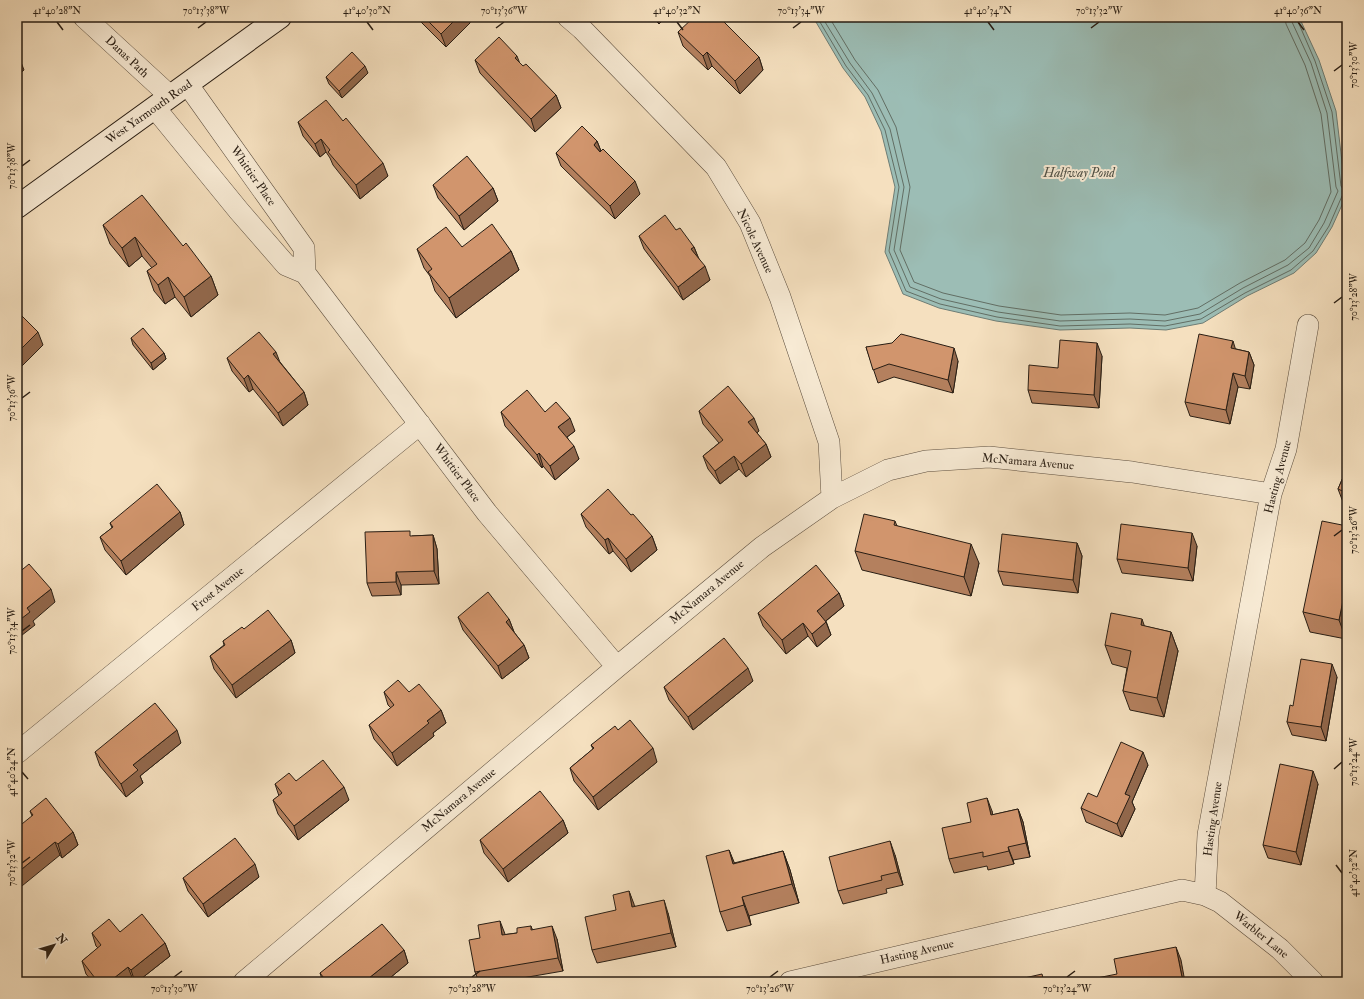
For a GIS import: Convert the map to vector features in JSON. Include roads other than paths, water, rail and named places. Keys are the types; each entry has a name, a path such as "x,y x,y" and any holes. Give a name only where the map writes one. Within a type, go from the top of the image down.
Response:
{"main road":[{"name":"West Yarmouth Road","path":"17,207 280,17"}],"street":[{"name":"Danas Path","path":"84,17 162,102"},
{"name":"Nicole Avenue","path":"568,17 716,168 750,223 780,297 829,442 832,498"},
{"name":"Whittier Place","path":"188,84 304,248 305,273"},
{"name":"Whittier Place","path":"162,102 239,211 286,265 305,273 487,513 617,667"},
{"name":"Hasting Avenue","path":"790,982 1182,890 1205,895 1208,835 1271,494 1286,449 1308,326"},
{"name":"Frost Avenue","path":"17,753 420,424"},
{"name":"McNamara Avenue","path":"244,982 617,667 762,547 832,498 888,470 926,461 989,457 1132,472 1271,494"},
{"name":"Warbler Lane","path":"1205,895 1220,902 1280,949 1313,982"}],"water":[{"name":"Halfway Pond","path":"813,17 1299,17 1319,60 1336,111 1346,196 1332,227 1316,253 1294,273 1247,296 1203,323 1166,330 1130,328 1060,330 996,321 939,308 903,294 885,252 895,187 881,131 865,97 843,68"}]}
